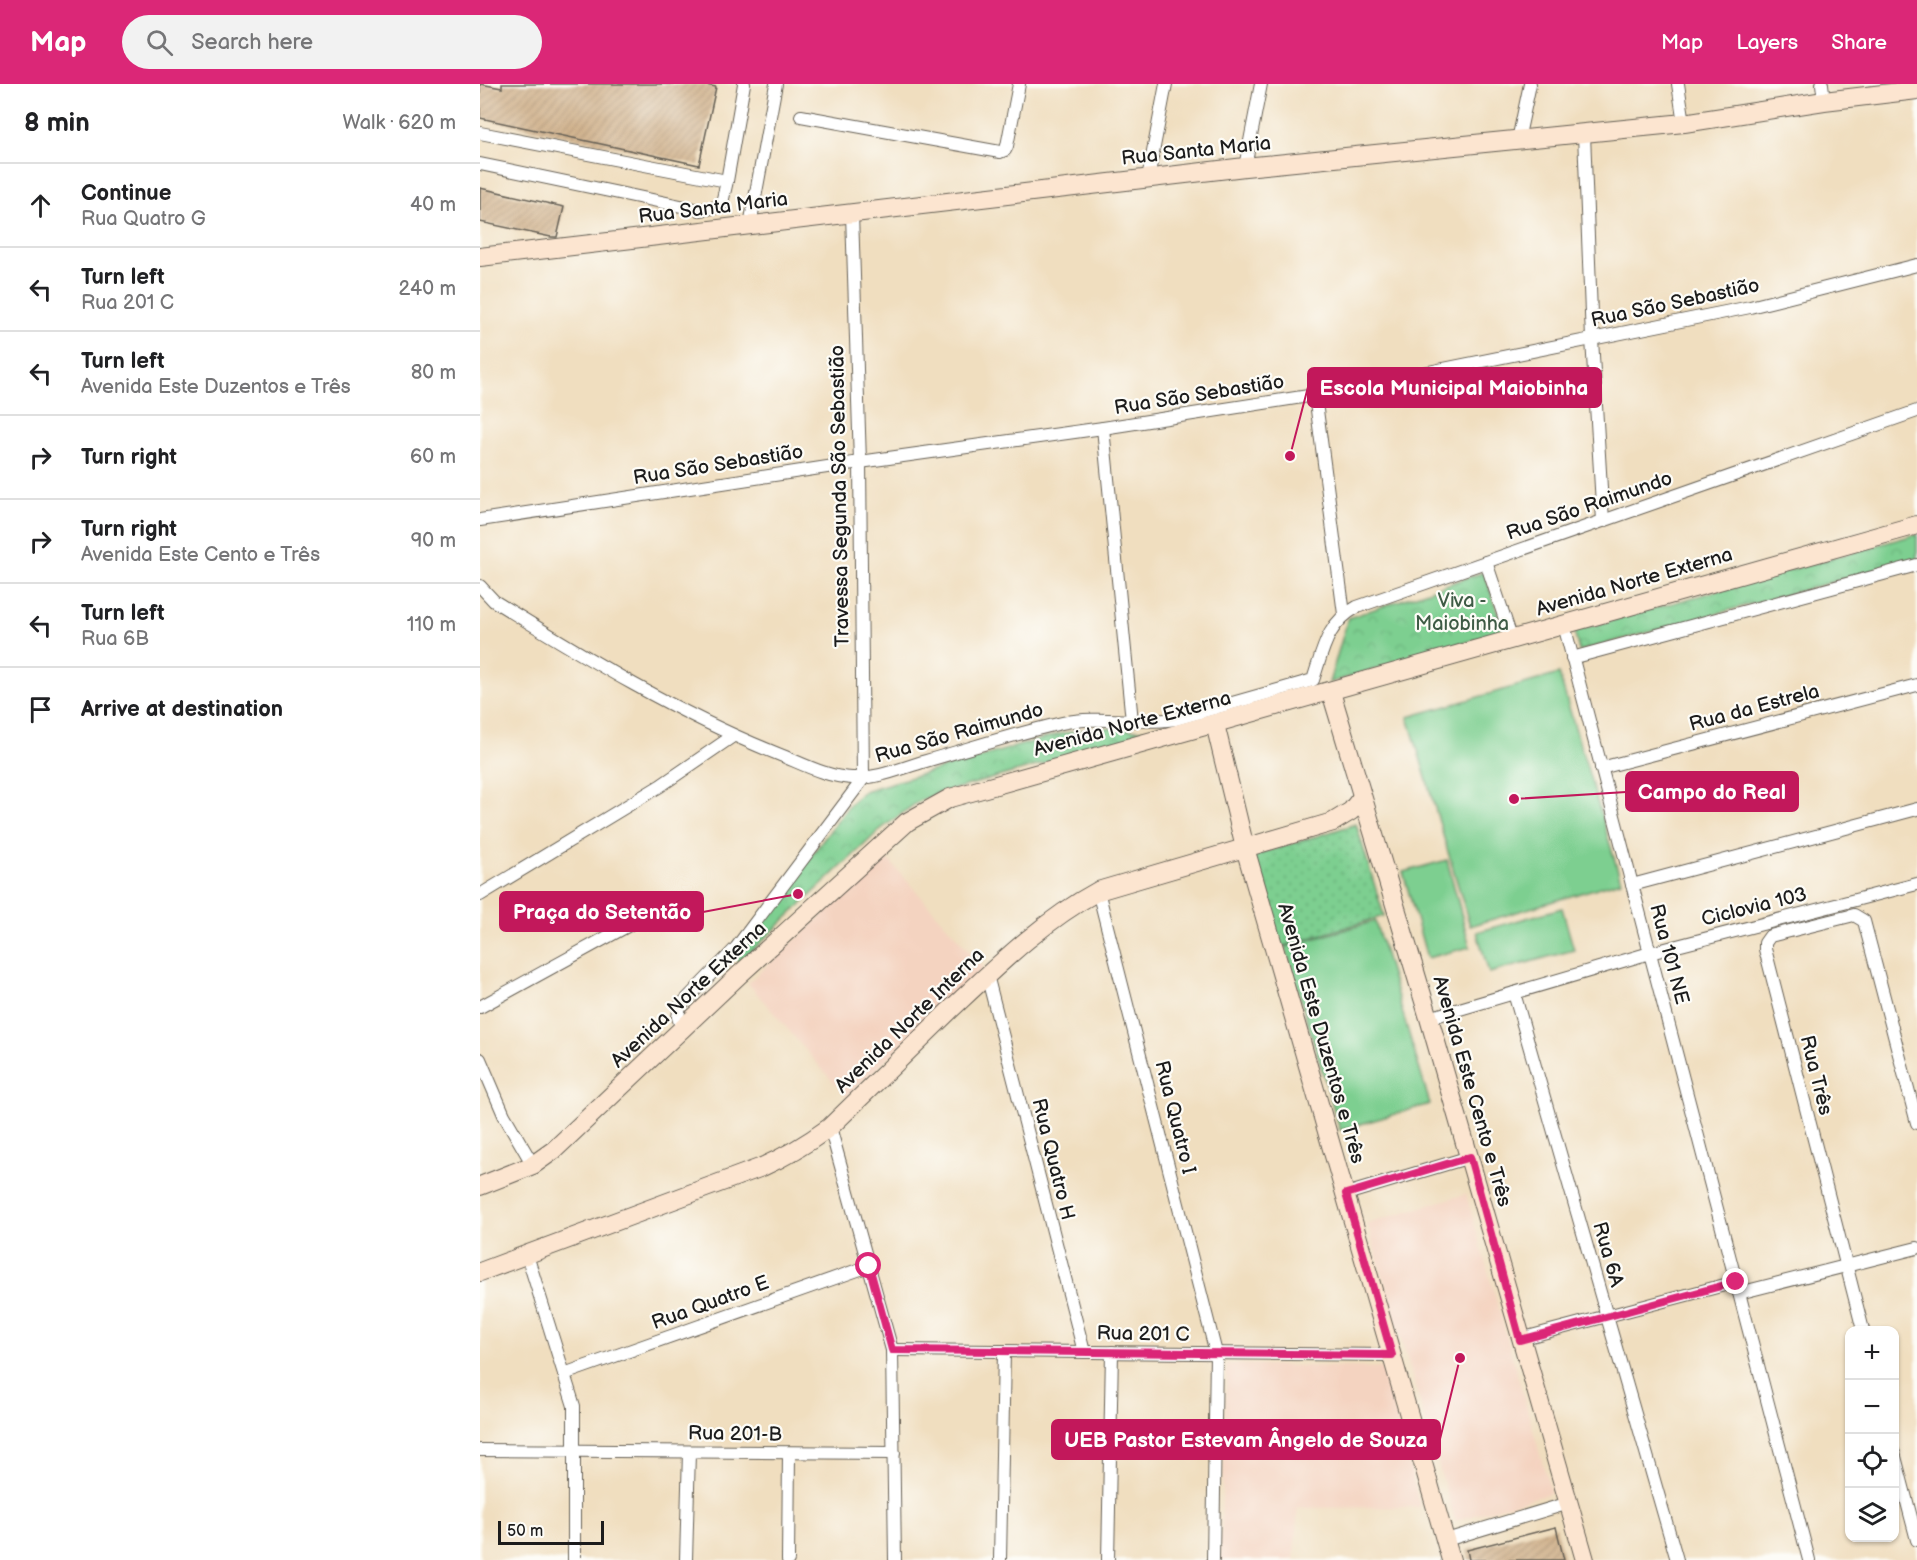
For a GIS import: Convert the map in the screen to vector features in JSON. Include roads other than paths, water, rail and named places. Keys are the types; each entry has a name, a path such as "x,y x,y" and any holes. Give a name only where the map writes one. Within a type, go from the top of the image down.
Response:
{"street":[{"path":"480,164 700,210 718,207 722,202 727,182 744,84"},
{"path":"750,225 776,84"},
{"path":"801,116 1000,152 1007,146 1019,84"},
{"path":"1148,178 1166,84"},
{"path":"1245,167 1261,84"},
{"path":"1518,140 1530,84"},
{"path":"1678,84 1684,123"},
{"name":"Rua Santa Maria","path":"480,257 1245,167 1684,123 1823,92 1917,90"},
{"path":"480,133 727,182"},
{"path":"1584,134 1592,339 1603,521"},
{"name":"Travessa Segunda São Sebastião","path":"852,214 860,462 863,778"},
{"name":"Rua São Sebastião","path":"480,520 1315,395 1750,307 1917,265"},
{"path":"1315,395 1344,614 1327,638 1321,689"},
{"name":"Rua São Raimundo","path":"1344,614 1357,607 1917,411"},
{"path":"1103,428 1132,721"},
{"name":"Avenida Norte Externa","path":"480,1186 533,1165 554,1150 907,822 928,809 961,795 1215,724 1321,689 1512,640 1917,525"},
{"path":"1486,562 1512,640"},
{"path":"1572,658 1917,565"},
{"name":"Rua São Raimundo","path":"480,586 494,601 611,672 733,736 827,774 848,778 883,776 1061,723 1091,720 1163,721 1321,689"},
{"path":"480,605 494,601"},
{"name":"Rua 101 NE","path":"1564,625 1809,1560"},
{"name":"Rua da Estrela","path":"1601,768 1917,685"},
{"name":"Avenida Este Cento e Três","path":"1321,689 1362,796 1470,1157 1520,1340 1585,1560"},
{"name":"Avenida Este Duzentos e Três","path":"1215,724 1245,848 1451,1560"},
{"path":"480,895 660,786 733,736"},
{"path":"682,1029 678,1017 680,1006 736,948 863,778"},
{"name":"Avenida Norte Interna","path":"480,1272 762,1167 800,1148 830,1127 987,975 1053,918 1098,891 1334,822 1351,811 1362,796"},
{"path":"1632,885 1917,809"},
{"name":"Ciclovia 103","path":"1429,1018 1650,953 1917,884"},
{"name":"Rua Quatro I","path":"1098,891 1216,1353 1213,1560"},
{"path":"1809,912 1812,925 1854,915 1864,921 1917,1123"},
{"path":"480,1007 628,925"},
{"name":"Rua Três","path":"1812,925 1770,936 1765,943 1765,949 1862,1326"},
{"name":"Rua Quatro H","path":"987,975 1084,1352"},
{"name":"Rua 6A","path":"1514,993 1677,1560"},
{"path":"480,1059 504,1115 533,1165"},
{"path":"830,1127 892,1350 895,1560"},
{"path":"1346,1194 1470,1157"},
{"path":"1520,1340 1607,1316 1737,1288 1793,1280 1917,1248"},
{"path":"527,1255 574,1406 574,1560"},
{"name":"Rua Quatro E","path":"564,1374 869,1266"},
{"name":"Rua 201 C","path":"892,1350 1392,1355"},
{"path":"1000,1560 1004,1351"},
{"path":"1108,1560 1112,1352"},
{"name":"Rua 201-B","path":"480,1450 894,1452"},
{"path":"686,1560 689,1452"},
{"path":"788,1560 789,1453"},
{"path":"1899,1472 1917,1540"},
{"path":"1446,1540 1569,1503"}],"place":[{"name":"Escola Municipal Maiobinha","path":"1290,456"},
{"name":"Campo do Real","path":"1514,799"},
{"name":"Praça do Setentão","path":"798,894"},
{"name":"UEB Pastor Estevam Ângelo de Souza","path":"1460,1358"}],"park label":[{"name":"Viva - Maiobinha","path":"1462,612"}]}
